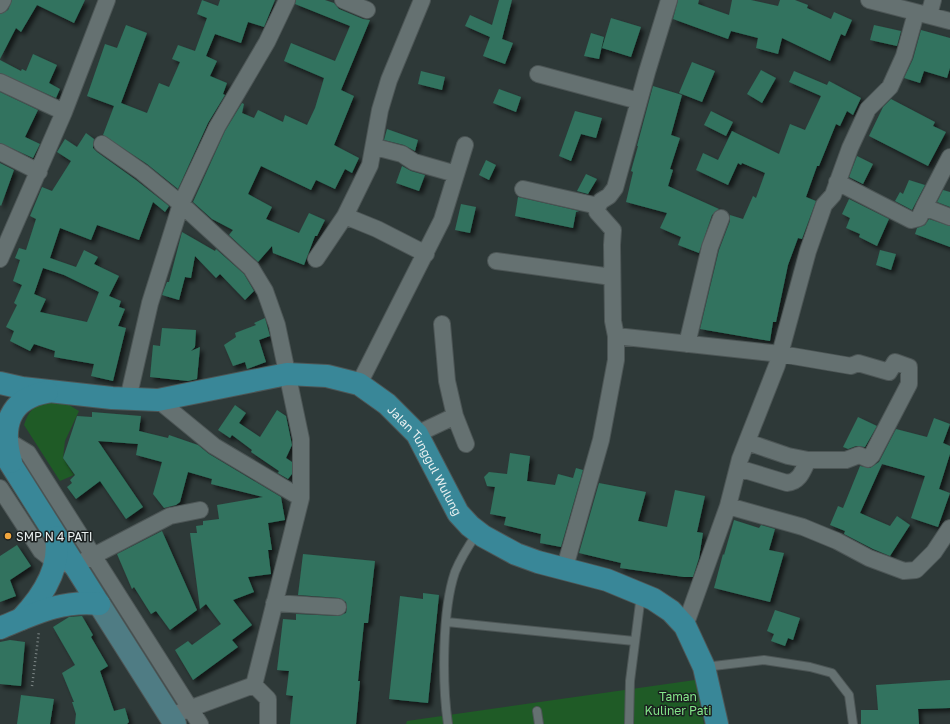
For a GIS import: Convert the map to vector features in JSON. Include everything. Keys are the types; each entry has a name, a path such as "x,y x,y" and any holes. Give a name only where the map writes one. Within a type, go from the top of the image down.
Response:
{"main road":[{"name":"Jalan Tunggul Wulung","path":"39,390 128,399 158,400 287,374 327,376 359,384 387,404 417,434 458,513 478,532 516,554 538,562 565,567 608,580 653,599 671,611 684,626 704,667 717,724"},
{"path":"0,378 39,390"},
{"path":"0,383 39,390"},
{"path":"39,390 35,394 24,399 10,414 2,441 12,465 56,537 58,551 74,561 99,604 173,720"},
{"path":"21,620 34,605 51,577 74,561"},
{"path":"0,628 41,611 61,605 82,602 99,604"}],"street":[{"path":"0,5 3,0"},
{"path":"0,259 64,112 107,0"},
{"path":"128,399 150,303 181,204 217,127 267,42 287,0"},
{"path":"343,0 367,10"},
{"path":"316,259 346,216 370,165 375,147 380,110 389,80 422,0"},
{"path":"565,567 601,440 616,360 616,336 612,321 613,230 609,224 600,217 598,206 601,201 609,196 615,188 669,0"},
{"path":"869,0 926,9 950,21"},
{"path":"684,626 728,506 738,468 747,442 781,354 808,251 824,205 832,194 850,148 868,109 890,87 926,9"},
{"path":"538,74 639,101"},
{"path":"0,82 64,112"},
{"path":"102,144 142,172 181,204 251,268 265,291 277,326 301,439 301,498 254,685"},
{"path":"359,384 442,220 465,145"},
{"path":"375,147 402,154 414,162 456,174"},
{"path":"0,152 39,172"},
{"path":"837,182 912,220 919,218 950,157"},
{"path":"523,190 598,206"},
{"path":"924,207 950,217"},
{"path":"346,216 426,254"},
{"path":"687,344 710,247 721,218"},
{"path":"496,261 612,277"},
{"path":"442,324 447,381 455,416 466,444"},
{"path":"616,336 781,354 851,366 858,363 889,372 895,362 909,367 909,384 872,455 868,459 859,456 846,460 808,460 788,456 747,442"},
{"path":"158,400 214,446 301,498"},
{"path":"417,434 455,416"},
{"path":"2,441 28,453 74,561 191,708 200,724"},
{"path":"738,468 787,483 792,483 800,476 808,460"},
{"path":"0,488 41,551 74,561 170,516 200,510"},
{"path":"728,506 803,528 837,541 869,558 904,571 916,570 934,552 950,528"},
{"path":"274,603 338,607"},
{"path":"173,720 191,708 254,685"},
{"path":"254,685 268,699 268,724"}],"lane":[{"path":"448,724 445,663 447,622 455,572 463,553 478,532"},
{"path":"629,724 630,681 641,594"},
{"path":"447,622 634,641"},
{"path":"704,667 764,660 810,667 832,673 849,695 853,724"},
{"path":"537,711 539,724"}],"path":[{"path":"32,686 41,611"}],"green space":[{"path":"47,401 64,402 79,411 65,441 63,458 74,475 60,481 24,425 27,416 32,410 38,405"},
{"name":"Taman Kuliner Pati","path":"695,680 704,724 406,724 407,721"}],"building":[{"path":"12,0 85,0 74,23 37,5 21,32 16,28 0,59 0,14 8,10"},
{"path":"202,0 218,6 220,0 275,0 264,27 248,22 241,43 215,34 206,56 217,61 210,76 227,83 223,94 225,95 208,123 178,189 147,164 103,135 114,106 87,96 105,44 117,48 126,25 147,33 121,103 147,113 159,83 169,87 180,62 172,59 178,45 195,51 207,18 197,14"},
{"path":"296,0 325,0 334,3 339,9 363,19 370,20 341,90 354,96 334,145 359,158 352,173 345,169 335,189 316,180 311,190 261,166 248,194 272,207 266,219 299,233 309,213 325,220 317,236 315,236 304,265 273,253 272,246 258,262 229,235 233,230 212,219 193,202 225,131 242,103 244,104 242,113 254,118 258,110 283,122 285,115 307,125 315,108 324,78 284,61 291,43 335,61 350,26 295,4"},
{"path":"499,0 512,0 502,39 513,43 505,64 483,56 490,37 465,26 470,15 492,25"},
{"path":"678,0 699,0 698,4 729,15 732,0 751,0 778,6 780,0 795,0 808,5 807,8 831,19 834,12 852,20 845,36 841,34 830,61 782,38 778,54 756,48 758,38 731,31 728,39 673,19"},
{"path":"611,18 641,27 631,57 602,48"},
{"path":"874,25 901,31 897,46 870,40"},
{"path":"921,30 950,38 950,68 947,78 924,71 920,83 904,78 913,59"},
{"path":"591,33 604,37 599,59 584,56"},
{"path":"33,54 57,65 49,83 60,89 56,98 0,73 0,60 21,71 22,69 26,71"},
{"path":"692,62 715,71 702,102 679,93"},
{"path":"761,70 776,78 762,103 747,94"},
{"path":"421,71 445,77 442,90 418,84"},
{"path":"794,71 827,85 829,81 861,98 853,115 847,111 840,126 836,124 819,166 817,166 806,197 816,201 802,239 798,238 788,265 776,322 773,322 770,341 700,329 719,250 730,221 730,215 743,219 753,196 756,198 765,173 742,163 741,165 738,163 728,185 696,170 703,153 718,160 732,131 779,154 790,124 805,130 821,96 789,82"},
{"path":"653,86 682,95 671,135 680,138 670,169 673,170 668,186 719,209 712,215 699,253 678,245 681,237 660,228 667,213 626,202 633,172 631,171"},
{"path":"499,89 521,97 516,112 493,103"},
{"path":"0,92 38,110 25,137 40,144 33,158 0,143"},
{"path":"891,99 935,122 933,126 946,132 928,166 869,136 883,107"},
{"path":"575,111 602,118 596,138 581,134 571,161 559,156"},
{"path":"711,111 733,122 726,136 704,125"},
{"path":"387,129 418,140 415,151 404,145 384,140"},
{"path":"86,133 94,139 93,148 97,152 169,206 165,212 153,202 139,240 97,225 91,240 60,228 50,258 76,267 84,250 98,257 94,264 119,276 109,296 121,301 119,307 125,309 118,326 126,328 113,381 91,376 94,364 54,357 55,351 34,344 30,351 10,341 14,331 6,327 17,305 14,303 22,285 13,281 20,260 15,258 19,248 26,250 36,219 30,216 42,187 52,191 71,161 57,152 65,139 77,147","holes":["43,268 64,275 99,292 87,322 40,312 46,299 34,294"]},
{"path":"857,156 873,164 863,184 849,177"},
{"path":"486,160 496,165 489,180 479,175"},
{"path":"0,163 14,170 1,206 0,205"},
{"path":"402,166 411,171 425,175 419,191 396,183"},
{"path":"586,174 597,179 588,194 577,191"},
{"path":"909,180 925,185 912,210 895,201 900,192 903,194"},
{"path":"943,190 950,192 950,207 937,202"},
{"path":"518,197 579,211 576,212 573,228 515,216"},
{"path":"849,199 889,219 877,246 859,237 860,234 846,228 850,218 842,214"},
{"path":"461,204 476,207 470,233 455,230"},
{"path":"929,219 950,226 950,247 915,234 917,228 925,225"},
{"path":"182,232 215,251 216,249 244,274 254,291 245,300 220,274 216,278 195,256 191,278 185,277 179,300 162,295 167,282 169,282"},
{"path":"880,250 896,254 891,270 876,265"},
{"path":"265,318 270,336 259,340 266,362 247,369 245,362 233,366 224,345 236,337 235,333 256,325 254,323"},
{"path":"162,328 196,330 195,347 191,351 200,347 197,379 188,381 150,377 153,345 160,346"},
{"path":"235,405 246,413 239,423 260,437 277,410 286,416 292,445 286,458 292,462 292,474 288,479 276,472 278,473 279,471 251,452 252,450 232,435 230,438 218,430"},
{"path":"92,412 141,416 139,431 168,438 169,435 198,445 209,454 281,497 285,520 268,523 272,550 268,550 271,574 248,577 254,592 233,600 252,625 232,640 238,647 193,680 175,650 188,641 192,645 221,624 206,604 200,609 190,533 197,533 196,526 203,525 203,521 219,519 217,505 263,497 211,484 212,479 188,472 180,502 176,505 164,508 153,494 162,462 136,455 138,444 98,441 143,507 126,519 100,481 76,499 67,487 72,483 70,480 75,475 63,458 77,416 92,417"},
{"path":"858,417 877,426 865,447 856,446 848,449 843,447"},
{"path":"934,418 950,424 943,443 950,446 950,454 939,489 950,493 938,527 911,518 925,476 882,464 860,513 890,526 897,516 910,525 890,556 873,549 844,534 845,531 830,525 838,506 843,508 860,466 870,468 879,462 896,429 927,437"},
{"path":"510,453 530,456 527,481 555,485 558,474 573,478 576,468 583,470 561,547 540,543 541,534 504,525 506,517 490,514 495,487 487,486 484,477 489,472 507,474"},
{"path":"599,483 646,492 638,521 667,527 675,490 705,496 697,532 703,533 699,558 693,577 620,568 621,563 579,553"},
{"path":"734,520 759,528 761,525 775,529 769,550 784,553 770,602 714,588"},
{"path":"162,531 197,610 170,630 156,611 151,614 134,587 132,589 117,554"},
{"path":"17,545 31,566 10,580 16,596 0,602 0,556"},
{"path":"303,554 375,561 368,623 364,623 358,681 360,681 356,724 290,724 293,696 286,695 289,671 277,670 283,619 296,620 296,614 338,616 346,613 347,608 346,602 339,598 298,595"},
{"path":"423,593 439,595 428,703 389,699 400,596 423,599"},
{"path":"775,610 800,618 793,640 788,638 785,646 771,641 774,634 767,631"},
{"path":"82,616 93,635 91,637 108,666 100,671 114,711 125,708 129,722 127,724 75,724 76,714 72,702 74,702 62,673 75,665 53,627 69,617"},
{"path":"10,640 25,642 21,686 0,684 0,642"},
{"path":"950,680 950,708 918,709 919,724 861,724 861,710 878,710 876,685"},
{"path":"21,695 54,699 50,724 17,724"}],"place":[{"name":"SMP N 4 PATI","path":"8,536"}]}
